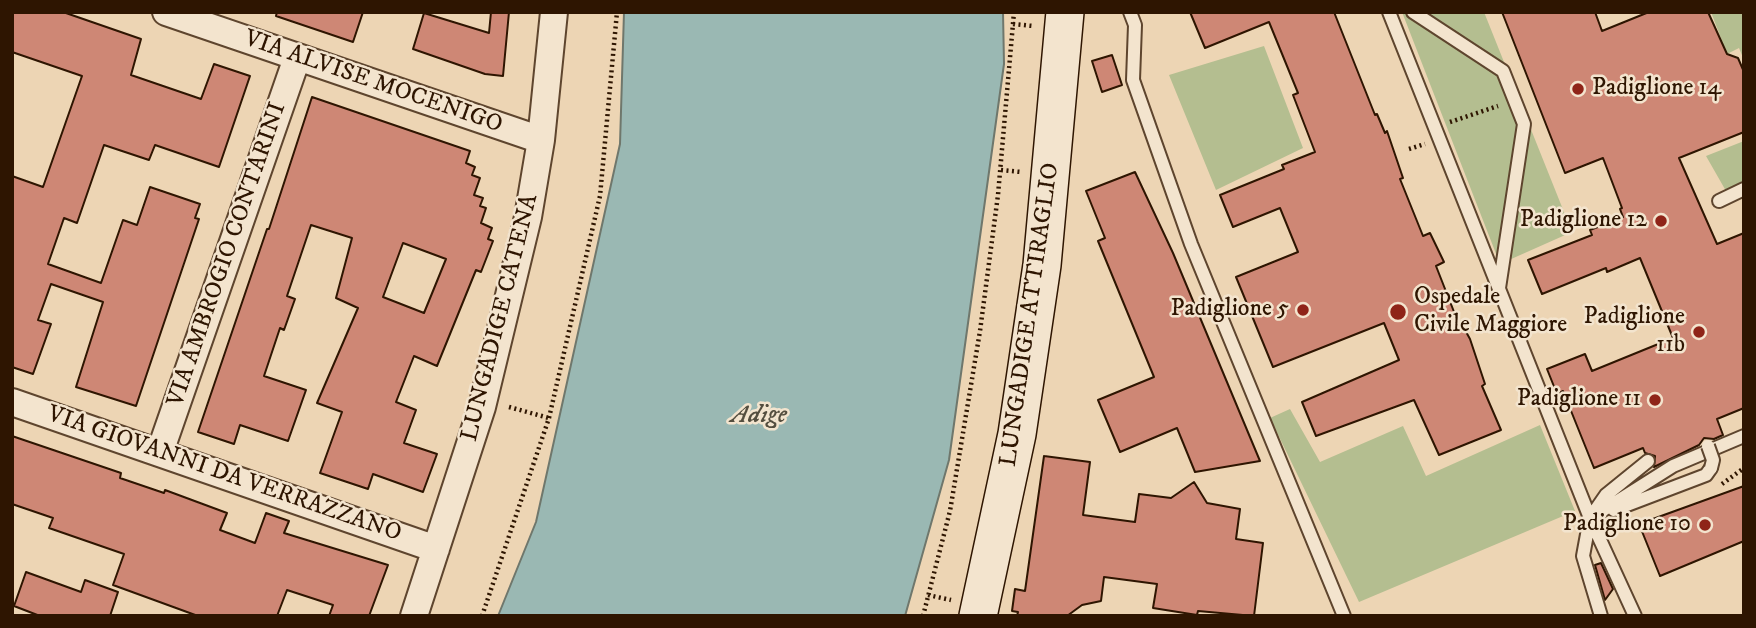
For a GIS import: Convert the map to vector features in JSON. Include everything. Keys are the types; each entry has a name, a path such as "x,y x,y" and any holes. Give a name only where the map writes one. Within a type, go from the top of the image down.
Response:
{"street":[{"name":"VIA ALVISE MOCENIGO","path":"166,12 541,140"},
{"name":"LUNGADIGE CATENA","path":"414,616 482,407 528,217 541,140 554,12"},
{"name":"LUNGADIGE ATTIRAGLIO","path":"978,616 1017,435 1042,265 1065,12"},
{"name":"VIA AMBROGIO CONTARINI","path":"160,452 297,58"},
{"name":"VIA GIOVANNI DA VERRAZZANO","path":"12,402 436,549"}],"lane":[{"path":"1130,12 1135,25 1133,80 1186,232 1344,616"},
{"path":"1389,12 1590,518 1635,616"},
{"path":"1413,12 1503,71 1524,124 1499,288"},
{"path":"1719,201 1744,190"},
{"path":"1590,518 1673,466 1744,436"},
{"path":"1590,518 1706,475 1713,460 1709,446"},
{"path":"1601,616 1583,556 1590,518 1605,495 1648,461"}],"path":[{"path":"482,616 549,418 600,196 617,12"},
{"path":"923,616 950,511 981,331 999,195 1014,12"},
{"path":"1446,124 1514,100"},
{"path":"1409,149 1428,143"},
{"path":"509,407 549,418"}],"green space":[{"path":"1402,12 1484,12 1572,232 1500,264"},
{"path":"1711,12 1744,12 1744,60 1739,48 1727,54"},
{"path":"1264,46 1303,148 1216,190 1169,75"},
{"path":"1744,141 1744,183 1726,191 1706,156"},
{"path":"1290,409 1320,462 1403,426 1426,476 1540,425 1575,511 1359,602 1270,418"}],"water":[{"name":"Adige","path":"624,12 1003,12 1004,64 949,460 905,616 498,616 536,522 620,144"}],"building":[{"path":"12,12 63,12 141,39 131,75 201,99 214,64 250,76 219,167 155,145 149,160 104,145 77,223 64,218 48,264 101,283 123,220 137,225 150,187 200,204 195,218 199,219 136,406 76,387 103,302 51,284 38,320 51,324 33,374 12,367 12,176 43,187 82,76 12,52"},
{"path":"277,12 363,12 353,42 276,16"},
{"path":"491,12 509,12 503,76 485,74 413,49 424,13 489,33"},
{"path":"1190,12 1334,12 1375,115 1377,114 1385,133 1387,131 1403,178 1400,179 1423,236 1430,233 1444,262 1436,266 1458,322 1460,321 1470,339 1485,384 1482,386 1501,430 1439,455 1414,400 1316,436 1302,402 1399,360 1384,323 1273,367 1236,277 1298,252 1280,208 1233,227 1220,195 1284,169 1282,165 1315,152 1293,95 1298,93 1269,22 1205,48"},
{"path":"1502,12 1595,12 1602,31 1649,12 1708,12 1727,54 1738,58 1744,72 1744,132 1679,158 1717,244 1744,233 1744,408 1717,419 1723,435 1714,439 1704,438 1699,445 1654,467 1655,456 1645,453 1643,448 1594,468 1563,391 1557,394 1547,369 1585,354 1592,371 1673,338 1640,258 1607,272 1606,268 1542,294 1528,260 1592,235 1590,230 1623,217 1622,208 1603,158 1565,173"},
{"path":"1112,55 1122,85 1102,92 1092,61"},
{"path":"312,97 470,151 466,163 475,167 472,175 480,178 474,195 483,198 480,206 486,208 481,223 492,228 488,239 493,241 481,272 476,270 437,366 414,356 396,402 416,410 404,443 437,454 423,492 373,474 368,489 320,473 342,412 317,403 358,308 336,298 352,238 311,225 287,296 295,299 284,330 280,328 264,376 306,390 288,441 240,425 234,444 198,432","holes":["403,243 446,259 424,313 383,297"]},
{"path":"1135,172 1173,253 1260,461 1195,472 1177,428 1120,452 1098,400 1154,377 1098,241 1105,238 1086,191"},
{"path":"12,436 121,473 120,478 164,493 165,490 227,513 220,530 255,543 266,513 289,521 284,533 388,565 369,616 329,616 333,605 287,590 277,616 198,616 113,585 124,554 49,528 53,518 12,504"},
{"path":"1044,456 1090,462 1083,515 1135,522 1139,494 1171,498 1194,482 1207,503 1240,509 1236,539 1263,543 1254,616 1198,611 1197,615 1153,608 1157,584 1104,577 1101,601 1082,605 1067,616 1017,616 1018,612 1012,611 1015,589 1025,591"},
{"path":"1744,486 1744,541 1660,576 1639,524"},
{"path":"1601,563 1613,589 1605,600 1595,565"},
{"path":"26,572 81,592 85,580 118,592 110,616 40,616 14,606"}],"place":[{"name":"Padiglione 14","path":"1578,89"},
{"name":"Padiglione 12","path":"1661,221"},
{"name":"Padiglione 5","path":"1303,310"},
{"name":"Ospedale Civile Maggiore","path":"1398,312"},
{"name":"Padiglione 11b","path":"1699,332"},
{"name":"Padiglione 11","path":"1655,400"},
{"name":"Padiglione 10","path":"1705,525"}]}
